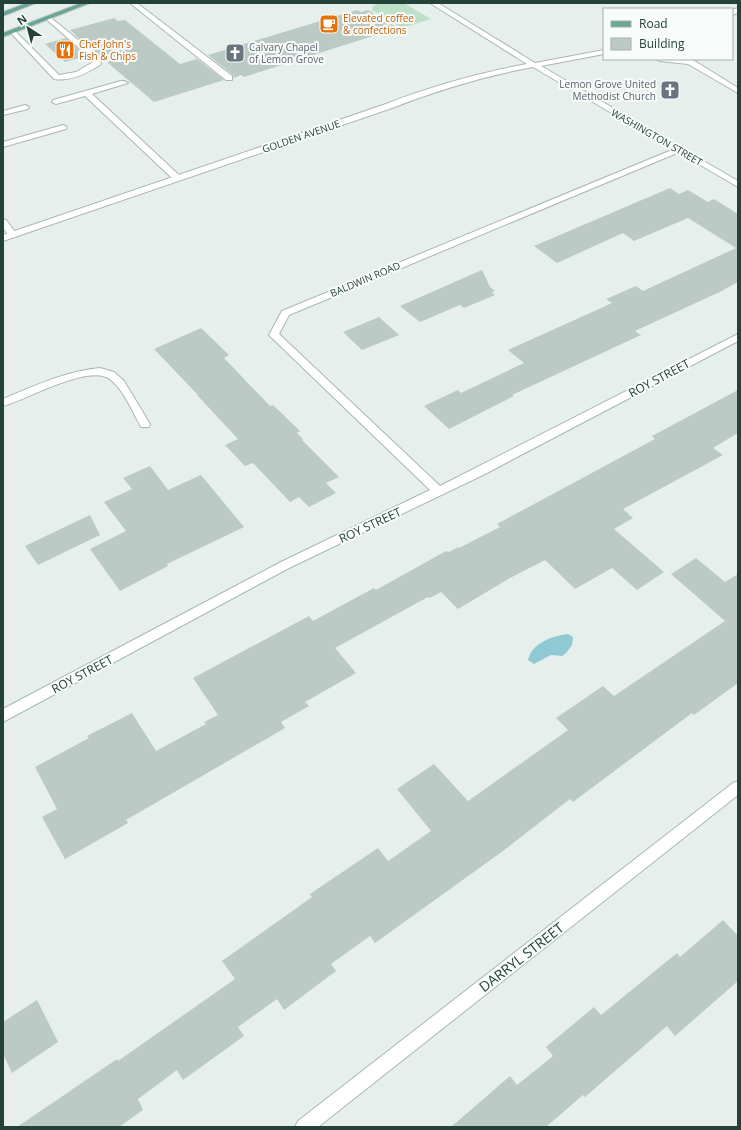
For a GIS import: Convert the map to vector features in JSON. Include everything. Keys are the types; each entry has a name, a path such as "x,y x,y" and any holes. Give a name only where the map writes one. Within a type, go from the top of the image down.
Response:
{"main road":[{"path":"3,35 87,3"},
{"path":"3,14 28,4"}],"street":[{"path":"133,3 229,78"},
{"name":"WASHINGTON STREET","path":"432,3 534,65 738,184"},
{"path":"12,31 57,77 67,78 92,67 97,63 96,59 48,18"},
{"name":"GOLDEN AVENUE","path":"3,238 389,106 430,90 490,73 603,52"},
{"path":"670,60 690,62 738,91"},
{"path":"56,102 124,83"},
{"path":"87,94 177,178"},
{"path":"3,113 25,107"},
{"path":"3,145 63,127"},
{"name":"BALDWIN ROAD","path":"438,492 274,335 285,313 679,149"},
{"path":"3,222 13,235"},
{"name":"ROY STREET","path":"3,716 285,566 438,492 738,336"},
{"path":"3,403 66,378 95,372 109,374 119,381 145,424"},
{"name":"DARRYL STREET","path":"304,1127 738,787"}],"green space":[{"path":"380,3 404,3 431,19 402,28 372,10 373,6"}],"water":[{"path":"568,634 573,637 572,645 562,656 551,655 534,664 528,660 534,649 544,641"}],"building":[{"path":"357,10 361,12 368,10 398,28 244,77 241,75 234,78 233,75 208,55"},
{"path":"114,18 118,21 125,20 180,64 197,59 224,80 154,102 70,30"},
{"name":"Chef John's Fish & Chips","path":"66,38 86,56 65,62 45,44"},
{"path":"670,188 679,194 688,190 708,202 714,199 738,214 738,282 724,290 635,331 641,335 512,395 514,396 449,429 424,406 458,390 461,393 524,363 508,350 612,303 606,299 636,286 643,291 736,248 688,218 634,241 623,233 557,263 534,246"},
{"path":"482,270 490,287 495,291 492,292 495,295 464,308 460,305 420,322 400,306"},
{"path":"379,317 399,335 362,350 343,332"},
{"path":"201,328 229,355 224,358 270,406 273,405 300,431 297,433 303,439 302,440 339,477 326,483 336,493 309,507 299,497 290,502 253,463 245,466 225,445 238,439 154,349"},
{"path":"738,390 738,433 713,448 723,455 623,509 633,518 614,529 664,572 637,590 612,568 575,589 545,560 510,578 458,609 441,592 430,598 428,597 335,648 356,673 305,702 309,706 281,722 285,728 126,820 128,823 65,859 42,817 57,809 35,767 89,738 87,736 132,713 156,751 206,724 204,722 218,715 193,678 309,616 313,621 374,588 376,590 446,551 449,552 458,547 459,548 500,527 497,524 655,439 652,436"},
{"path":"150,466 168,490 201,475 244,527 167,564 168,566 120,591 90,549 126,531 104,502 132,489 123,478"},
{"path":"90,515 100,535 38,565 25,546"},
{"path":"696,558 725,582 738,574 738,683 694,715 692,713 573,802 570,799 503,851 375,943 370,936 331,964 336,971 284,1010 277,999 238,1027 244,1036 183,1080 177,1070 138,1099 143,1110 119,1127 17,1127 117,1059 118,1061 235,979 222,961 312,897 310,894 378,848 388,861 431,831 397,789 434,764 468,801 568,730 556,718 603,686 614,696 725,621 671,574"},
{"path":"723,920 738,936 738,981 675,1036 667,1026 585,1097 583,1095 546,1127 451,1127 510,1076 517,1085 553,1056 546,1047 594,1007 601,1015 677,953 680,957"},
{"path":"37,1000 58,1042 12,1073 3,1054 3,1022"}],"place":[{"name":"Elevated coffee & confections","path":"329,24"},
{"name":"Chef John's Fish & Chips","path":"65,50"},
{"name":"Calvary Chapel of Lemon Grove","path":"235,53"},
{"name":"Lemon Grove United Methodist Church","path":"670,90"}]}
